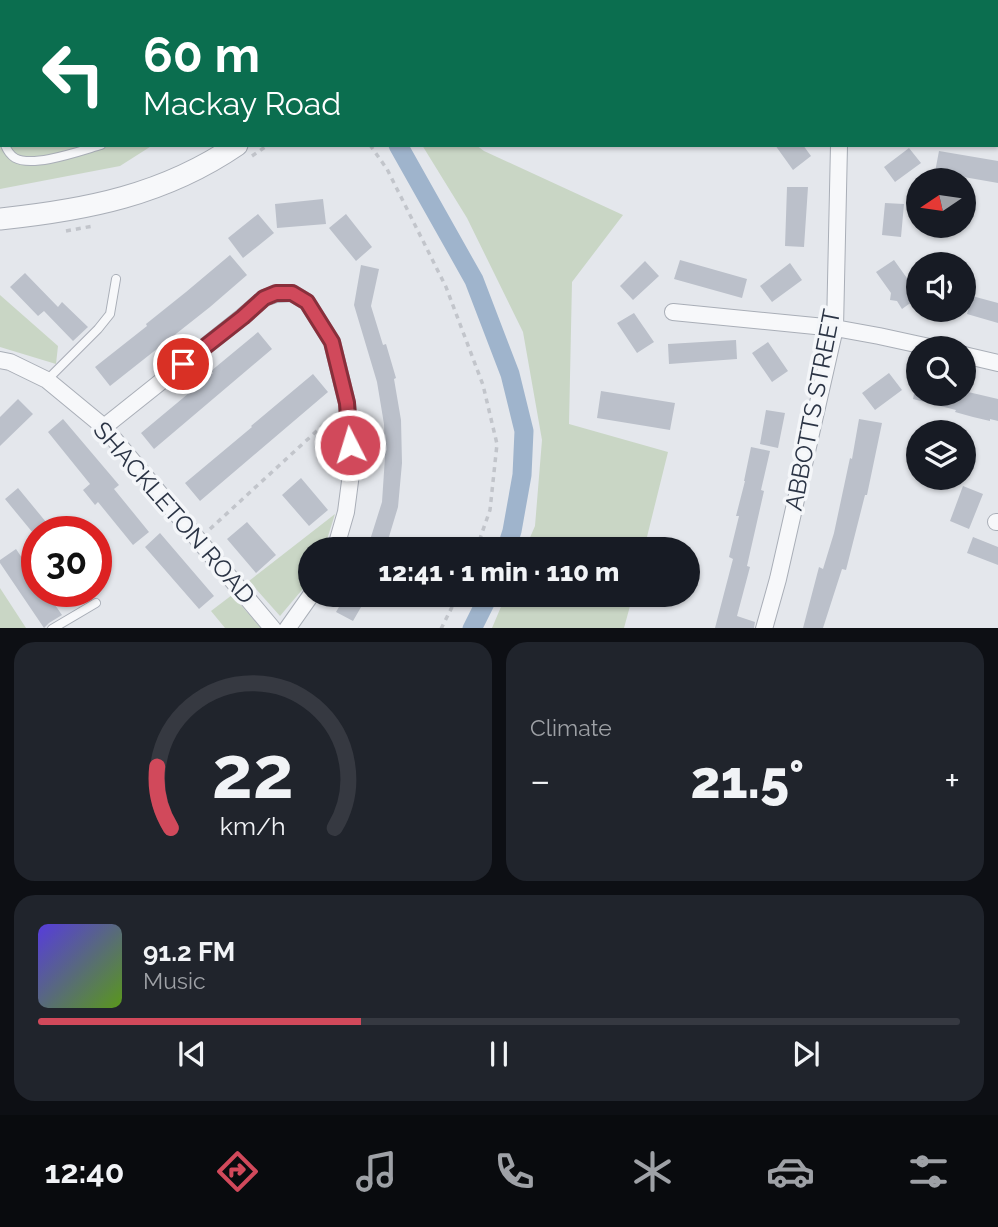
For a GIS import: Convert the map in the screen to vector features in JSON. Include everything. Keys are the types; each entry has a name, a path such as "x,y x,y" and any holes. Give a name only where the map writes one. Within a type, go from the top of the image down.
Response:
{"street":[{"path":"0,219 50,214 120,199 170,182 234,147"},
{"name":"ABBOTTS STREET","path":"764,628 778,579 835,328 839,147"},
{"path":"104,427 264,298 276,293 292,293 307,302 332,342 347,403 352,466 346,512 339,537"},
{"path":"673,312 835,328 906,342"},
{"path":"976,358 998,363"},
{"name":"SHACKLETON ROAD","path":"0,360 47,380 104,427 273,628"},
{"path":"287,628 302,607"}],"lane":[{"path":"6,147 12,156 35,162 93,147"},
{"path":"47,380 110,314 117,279"},
{"path":"52,628 89,607"}],"path":[{"path":"371,147 387,169 446,287 483,385 497,444 490,510 481,537"},
{"path":"198,540 347,403"},
{"path":"441,628 452,607"}],"green space":[{"path":"0,147 150,147 120,166 0,189"},
{"path":"423,147 479,147 623,215 572,282 569,424 668,452 647,537 530,537 535,526 542,440 523,332 467,218"},
{"path":"0,295 58,346 56,364 0,347"},
{"path":"335,514 328,537 305,537"},
{"path":"298,543 298,595 280,616 249,581"},
{"path":"0,588 26,628 0,628"},
{"path":"232,595 261,628 225,628 211,611"},
{"path":"501,607 630,607 624,628 492,628"}],"building":[{"path":"776,147 804,147 811,156 793,170"},
{"path":"909,148 921,163 914,168 906,168 906,174 895,182 884,167"},
{"path":"939,151 998,161 998,183 976,179 976,168 936,168"},
{"path":"787,187 808,187 804,247 785,246"},
{"path":"323,199 326,224 277,228 275,204"},
{"path":"885,203 904,204 901,237 882,235"},
{"path":"258,214 274,233 243,258 228,238"},
{"path":"346,214 372,247 356,261 329,228"},
{"path":"230,255 247,275 110,386 95,367"},
{"path":"680,260 747,279 742,298 674,279"},
{"path":"894,260 906,277 906,306 902,309 897,301 890,300 891,293 876,272"},
{"path":"645,261 659,276 633,300 620,286"},
{"path":"790,263 802,280 772,302 760,286"},
{"path":"361,265 379,269 371,306 396,378 394,379 401,420 402,463 398,507 389,537 371,537 382,502 384,424 377,382 354,305"},
{"path":"25,273 58,307 62,302 88,327 73,341 44,311 38,316 10,287"},
{"path":"976,297 998,303 998,323 976,317"},
{"path":"634,313 654,342 637,353 617,323"},
{"path":"258,332 272,349 154,449 141,433"},
{"path":"736,340 737,359 669,364 668,344"},
{"path":"768,342 788,371 772,382 752,353"},
{"path":"889,373 902,390 875,410 862,393"},
{"path":"313,374 328,392 200,501 185,483"},
{"path":"601,391 675,403 670,430 597,418"},
{"path":"976,394 998,399 998,421 973,417 955,412 956,410 940,406 976,406"},
{"path":"18,399 33,414 0,446 0,417"},
{"path":"766,410 785,413 778,448 760,444"},
{"path":"63,419 119,485 114,489 149,532 133,545 112,516 98,502 95,505 83,490 90,484 48,432"},
{"path":"859,419 882,423 867,495 846,570 842,569 823,628 803,628 819,567 823,569 834,533"},
{"path":"751,447 770,451 747,566 750,567 737,616 755,622 754,628 715,628 733,559 729,557"},
{"path":"301,478 328,510 309,526 282,495"},
{"path":"18,488 41,516 21,516 21,518 5,499"},
{"path":"962,490 973,490 983,494 969,529 950,521"},
{"path":"247,522 276,555 256,573 227,539"},
{"path":"160,533 214,596 199,609 145,547"},
{"path":"973,537 998,547 998,565 967,553"},
{"path":"16,549 21,556 21,594 0,563 0,560"},
{"path":"30,607 56,607 62,615 44,628"},
{"path":"339,607 361,607 353,621 336,612"}],"waterway":[{"path":"399,147 474,280 510,374 524,431 522,475 510,537"},
{"path":"472,628 483,607"}],"route":[{"path":"183,364 264,298 276,293 292,293 307,302 332,342 347,403 350,445"}]}
